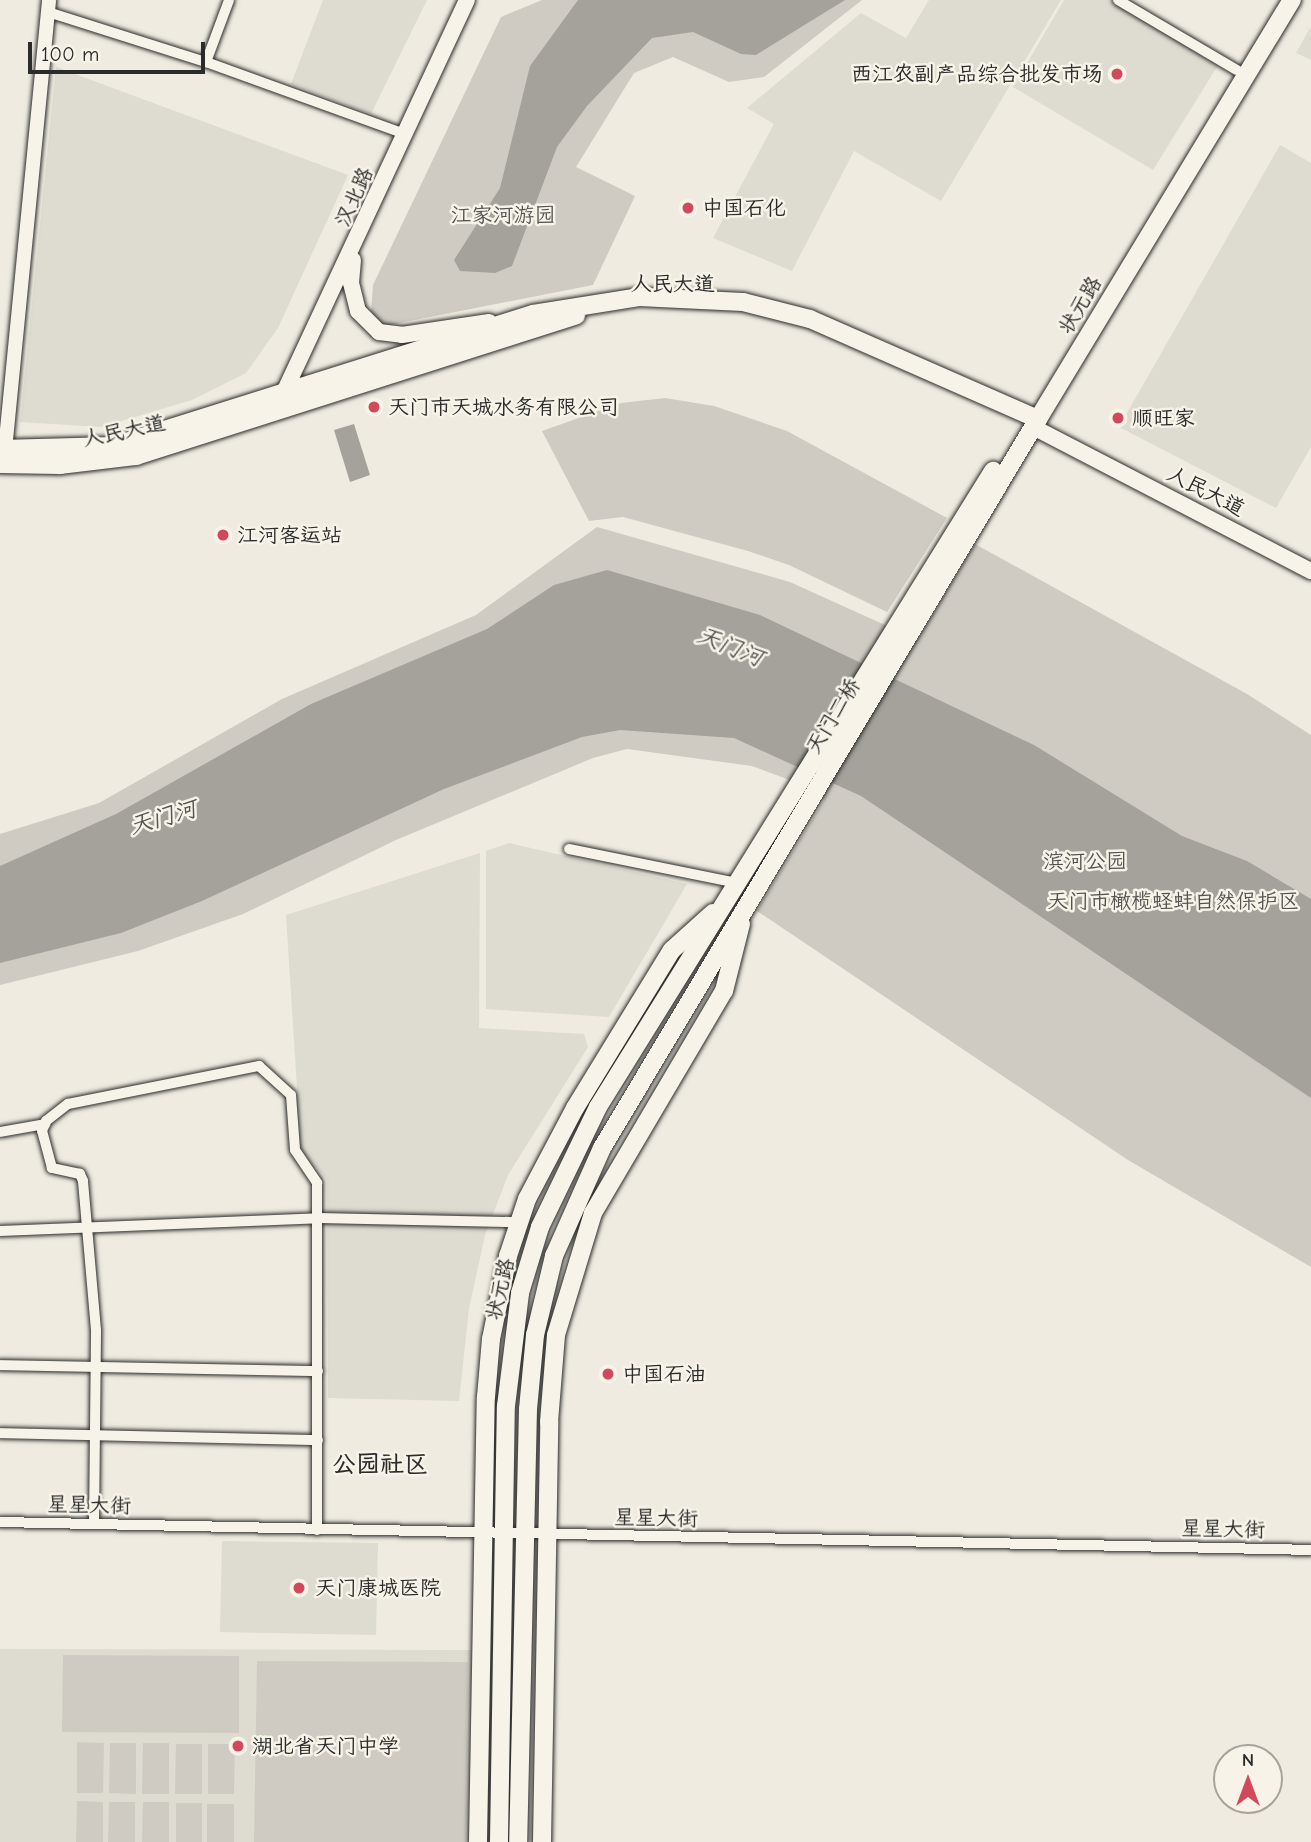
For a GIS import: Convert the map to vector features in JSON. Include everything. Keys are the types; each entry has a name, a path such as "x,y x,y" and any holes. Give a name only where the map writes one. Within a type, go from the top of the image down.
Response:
{"main road":[{"name":"汉北路","path":"276,409 354,249 467,0"},
{"name":"状元路","path":"1031,420 1279,0"},
{"name":"状元路","path":"902,631 1292,0"},
{"path":"354,249 356,304 364,321 379,332 418,334 533,314"},
{"name":"人民大道","path":"2,454 114,446 533,314 639,297 743,302 850,334 1031,420 1311,561"},
{"name":"人民大道","path":"2,454 60,465 136,456 276,409 562,319 603,309 677,304 747,309 809,326 1031,420 1311,571"},
{"name":"天门二桥","path":"789,818 902,631"},
{"name":"状元路","path":"499,1842 503,1533 511,1352 528,1261 554,1193 598,1107 737,883 789,818"},
{"name":"状元路","path":"518,1842 527,1437 537,1324 554,1256 582,1186 743,911 789,818"},
{"path":"478,1842 486,1397 495,1315 519,1222 560,1133 663,965 684,938 726,901"},
{"path":"542,1842 549,1422 557,1331 582,1240 605,1189 724,992 743,911"},
{"path":"495,1315 511,1352"},
{"path":"537,1324 557,1331"},
{"path":"527,1437 549,1422"}],"street":[{"path":"206,62 229,0"},
{"path":"1118,0 1237,70"},
{"path":"2,454 49,6 405,134"},
{"path":"569,849 737,883"},
{"path":"0,1132 45,1124 68,1104 259,1066 291,1095 295,1150 315,1174 318,1218 317,1530"},
{"path":"45,1124 43,1145 52,1168 80,1174 83,1181 95,1367 94,1524"},
{"path":"0,1231 318,1218 519,1222"},
{"path":"0,1365 318,1371"},
{"path":"0,1433 318,1440"},
{"name":"星星大街","path":"0,1522 1311,1550"}],"shaded area":[{"path":"323,0 427,0 371,114 291,84"},
{"path":"929,0 1061,0 941,201 854,151 792,271 713,238 774,124 747,108 861,13 906,38"},
{"name":"西江农副产品综合批发市场","path":"1064,0 1115,0 1220,62 1153,170 1013,87"},
{"path":"1311,26 1311,60 1296,53"},
{"path":"56,67 348,175 278,328 246,373 192,400 101,427 20,422"},
{"path":"1280,145 1311,163 1311,447 1276,508 1119,427"},
{"path":"509,843 687,884 609,1017 486,1009 486,851"},
{"path":"480,853 479,1028 584,1034 588,1047 508,1175 485,1235 469,1309 459,1401 328,1398 327,1179 301,1151 286,915"},
{"name":"天门康城医院","path":"222,1541 378,1543 376,1635 220,1632"},
{"name":"湖北省天门中学","path":"0,1649 476,1650 474,1842 0,1842"}],"green space":[{"name":"江家河游园","path":"542,0 862,0 764,77 729,82 673,57 634,73 576,167 635,196 593,285 384,326 371,312 373,285 501,17"},
{"path":"665,398 714,406 787,431 947,518 887,612 789,565 748,551 623,517 589,521 542,431 621,403"},
{"name":"天门市橄榄蛏蚌自然保护区","path":"597,527 790,582 918,640 975,544 1247,694 1311,735 1311,1267 1128,1160 757,911 824,800 787,779 752,766 627,749 593,758 396,840 243,914 138,951 0,985 0,834 99,803 282,699 476,615"},
{"path":"63,1655 239,1656 239,1733 62,1732"},
{"path":"257,1661 468,1662 466,1842 254,1842"},
{"path":"77,1742 104,1743 103,1793 77,1793"},
{"path":"110,1743 136,1743 136,1794 109,1793"},
{"path":"143,1743 169,1743 169,1794 142,1794"},
{"path":"176,1744 202,1744 202,1794 175,1794"},
{"path":"208,1744 235,1744 234,1794 208,1794"},
{"path":"77,1801 103,1802 103,1842 76,1842"},
{"path":"109,1802 135,1802 135,1842 108,1842"},
{"path":"143,1802 169,1802 169,1842 142,1842"},
{"path":"176,1803 202,1803 202,1842 176,1842"},
{"path":"207,1804 234,1804 234,1842 207,1842"}],"water":[{"path":"578,0 845,0 756,55 741,54 693,32 652,38 587,106 557,147 512,266 495,273 460,271 454,260 500,188 530,66"},
{"path":"354,424 370,475 350,482 334,430"},
{"name":"天门市橄榄蛏蚌自然保护区","path":"607,570 760,615 1034,745 1182,836 1247,861 1311,899 1311,1098 861,796 734,738 620,730 582,737 444,789 202,901 121,933 0,963 0,866 116,814 311,704 487,629 554,585"}],"place":[{"name":"西江农副产品综合批发市场","path":"1117,74"},
{"name":"中国石化","path":"688,208"},
{"name":"天门市天城水务有限公司","path":"374,407"},
{"name":"顺旺家","path":"1118,418"},
{"name":"江河客运站","path":"223,535"},
{"name":"中国石油","path":"608,1374"},
{"name":"天门康城医院","path":"299,1588"},
{"name":"湖北省天门中学","path":"238,1746"}],"district":[{"name":"公园社区","path":"380,1465"}],"water label":[{"name":"天门河","path":"730,647"},
{"name":"天门河","path":"163,818"}],"park label":[{"name":"滨河公园","path":"1085,861"}]}
